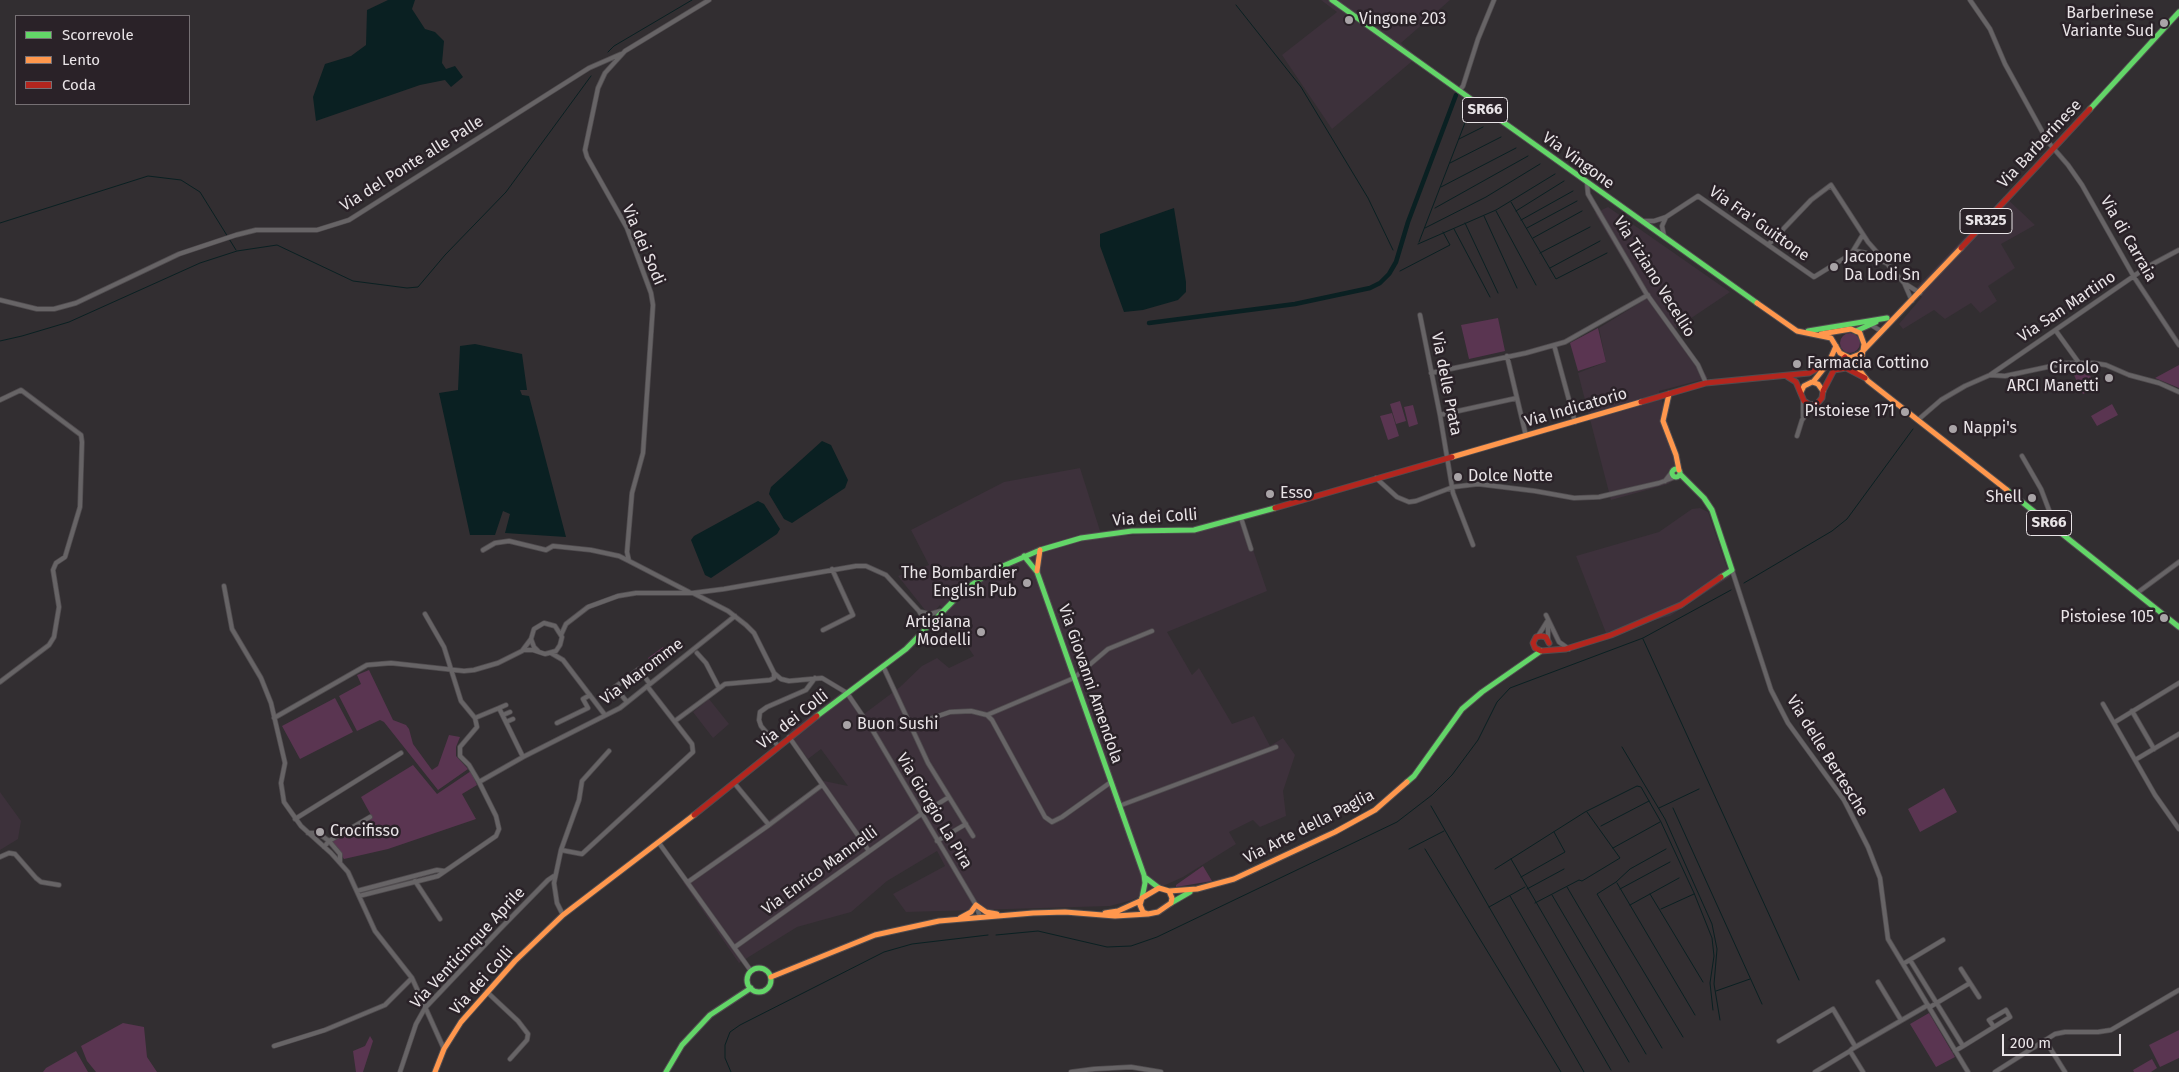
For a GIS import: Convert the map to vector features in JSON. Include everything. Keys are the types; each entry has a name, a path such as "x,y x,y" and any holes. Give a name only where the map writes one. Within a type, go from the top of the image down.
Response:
{"main road":[{"name":"Via Vingone","path":"1332,0 1639,220 1798,331 1830,338 1836,346"},
{"name":"Via Barberinese","path":"1862,350 1920,293 2179,12"},
{"name":"Via Barberinese","path":"1856,331 1899,314"},
{"name":"Via Barberinese","path":"1798,331 1812,331 1887,318"},
{"name":"SR66","path":"1842,332 1856,331"},
{"path":"1856,331 1863,338 1861,372"},
{"name":"Via Vingone","path":"1815,334 1842,332"},
{"path":"1801,393 1805,385 1813,382 1829,362 1836,346 1837,338 1842,332"},
{"name":"SR66","path":"1836,346 1839,352 1848,357 1866,379 1919,419 2179,627"},
{"path":"1785,376 1794,380 1803,400 1808,404 1814,405 1822,400 1823,391 1834,370 1848,357 1856,356 1862,350"},
{"name":"Via Indicatorio","path":"1376,478 1706,383 1812,372 1829,362"},
{"path":"1834,370 1846,368 1866,379"},
{"path":"1813,382 1818,384 1823,391"},
{"path":"1669,394 1663,421 1674,451 1677,474"},
{"name":"Via delle Bertesche","path":"1677,474 1702,496 1711,507 1732,570"},
{"name":"Via dei Colli","path":"435,1072 444,1049 461,1022 519,958 563,915 735,784 788,737 906,649 942,610 965,589 996,569 1040,550 1093,536 1132,532 1194,530 1376,478"},
{"path":"1036,572 1040,550"},
{"name":"Via Giovanni Amendola","path":"1024,556 1036,572 1144,875 1145,883 1141,900"},
{"path":"1533,645 1544,650 1566,649 1611,635 1661,615 1689,600 1732,570"},
{"path":"1525,663 1534,639 1538,636 1566,649"},
{"path":"1544,650 1548,641"},
{"name":"Via Arte della Paglia","path":"666,1072 682,1046 704,1021 751,988 758,991 766,990 770,984 771,976 882,933 958,919 980,917 1057,912 1115,916 1148,914 1164,909 1171,903 1197,889 1244,874 1354,822 1375,810 1395,795 1417,772 1447,728 1462,710 1482,692 1544,650"},
{"name":"Via Giovanni Amendola","path":"1144,875 1149,882 1159,888"},
{"name":"Via Arte della Paglia","path":"1090,914 1118,911 1141,900 1159,888 1169,891 1197,889"},
{"path":"1169,891 1172,898 1171,903"},
{"path":"1141,900 1140,908 1148,914"},
{"path":"958,919 971,912 976,906 986,912 1003,916"},
{"path":"751,988 747,981 751,970 757,968 764,969 771,976"}],"street":[{"name":"Via dei Sodi","path":"629,561 626,552 632,493 643,453 653,304 651,293 627,228 587,157 585,150 598,88 605,73 625,51 709,0"},
{"path":"1459,91 1463,86 1494,0"},
{"name":"Via di Carraia","path":"1970,0 1984,19 2005,64 2045,138 2082,185 2134,277 2179,345"},
{"name":"Via del Ponte alle Palle","path":"0,300 38,309 54,309 76,303 179,254 236,235 256,230 318,230 349,220 589,68 625,51"},
{"name":"Via Tiziano Vecellio","path":"1587,183 1588,194 1648,295 1698,365 1706,383"},
{"path":"1768,244 1811,200 1831,185 1862,236 1904,283 1920,293"},
{"name":"Via Fra' Guittone","path":"1639,220 1654,221 1666,217 1698,196 1814,277 1852,252"},
{"name":"Via Fra' Guittone","path":"1651,228 1663,222 1666,217"},
{"path":"1651,228 1654,221"},
{"path":"1663,222 1662,230 1666,239"},
{"path":"1852,252 1862,236"},
{"name":"Via San Martino","path":"1919,419 1948,395 1990,376 2147,267 2179,250"},
{"path":"1852,252 1864,252 1886,263"},
{"path":"1904,283 1912,301"},
{"path":"1431,373 1565,342 1593,328 1648,295"},
{"name":"Via delle Prata","path":"1420,315 1454,487 1453,493 1473,544"},
{"path":"1870,324 1881,331"},
{"path":"2056,331 2078,363"},
{"path":"1554,345 1575,422"},
{"path":"1507,356 1526,436"},
{"path":"1990,376 2005,376 2055,365 2078,363 2106,365 2179,392"},
{"path":"0,400 20,390 81,435 80,507 65,557 56,564 53,570 59,607 54,637 49,645 0,682"},
{"path":"1440,415 1517,398"},
{"path":"1797,436 1802,420 1803,400"},
{"path":"1802,420 1814,405"},
{"path":"2022,456 2041,488 2055,528"},
{"path":"1376,478 1397,497 1409,502 1454,487 1486,484 1574,498 1608,496 1663,482 1677,474"},
{"path":"1241,518 1251,549"},
{"path":"483,550 496,543 509,541 546,550 553,546 591,550 619,556 735,616 754,633 774,673 781,679 789,681 824,678 847,694"},
{"path":"2137,592 2179,562"},
{"path":"555,626 566,624 588,607 606,599 636,592 691,592 752,584 856,566 876,570 886,575 898,586 923,618 930,623"},
{"path":"823,630 854,615 832,569"},
{"name":"Via delle Bertesche","path":"1732,570 1771,690 1788,723 1844,800 1868,847 1880,878 1888,940 1968,1072"},
{"path":"676,584 676,592"},
{"path":"224,586 232,630 268,692 285,763 281,783 284,802 295,819 348,872 375,931 412,978 444,1049"},
{"path":"919,611 927,614 942,610"},
{"path":"359,896 438,876 496,836 499,830 496,816 479,782 469,765 460,756 460,747 477,727 476,718 461,701 444,647 425,614"},
{"path":"927,614 930,623"},
{"path":"1546,615 1559,642 1566,649"},
{"name":"Via Maromme","path":"479,782 627,702 735,616"},
{"path":"922,633 923,618"},
{"path":"1538,636 1548,620"},
{"path":"1548,620 1548,641"},
{"path":"522,651 531,639 534,629 540,624 548,623 555,626 561,635"},
{"path":"566,624 559,646 563,660 606,715"},
{"path":"987,715 1074,678 1108,649 1152,631"},
{"path":"531,639 538,651"},
{"path":"551,653 559,646"},
{"path":"274,718 367,665 391,663 464,671 480,669 498,663 522,651 551,653 563,660"},
{"path":"697,653 706,663 720,688"},
{"path":"883,666 928,763 973,836"},
{"path":"561,850 582,854 691,756 694,750 692,744 639,669 615,687 627,702"},
{"path":"675,721 725,684 770,680 774,678 774,673"},
{"path":"778,746 761,726 759,720 760,712 766,707 806,690 815,678"},
{"path":"2115,722 2179,683"},
{"name":"Via Giorgio La Pira","path":"847,694 873,731 920,815 976,906 980,917"},
{"path":"557,723 588,708 583,699 590,695"},
{"path":"2103,704 2155,795 2179,829"},
{"path":"476,718 506,705"},
{"path":"499,708 523,757"},
{"path":"912,725 950,712 971,711 987,715 992,720 1046,817 1052,822 1111,782"},
{"path":"2132,711 2154,749"},
{"path":"502,715 510,712"},
{"path":"506,722 513,719"},
{"path":"2135,760 2179,734"},
{"path":"514,738 521,736"},
{"path":"788,737 869,851"},
{"path":"1119,806 1276,748"},
{"path":"563,915 557,904 554,876 561,850 579,800 582,781 609,751"},
{"path":"295,819 401,753"},
{"path":"735,784 769,825"},
{"path":"688,882 822,785"},
{"name":"Via Enrico Mannelli","path":"735,947 920,815 949,797"},
{"path":"324,846 329,841 370,817"},
{"path":"937,841 966,824"},
{"path":"308,833 318,833 329,841 340,854 340,862"},
{"path":"659,843 751,970"},
{"path":"0,857 9,852 15,854 41,882 59,885"},
{"path":"357,890 437,870 444,871"},
{"path":"414,876 415,882 440,920"},
{"name":"Via Venticinque Aprile","path":"400,1072 416,1024 426,1008 498,930 554,876"},
{"path":"1903,964 1943,940"},
{"path":"1910,960 1963,1046"},
{"path":"1961,969 1979,997"},
{"path":"274,1046 325,1030 385,1005 412,978"},
{"path":"1878,982 1901,1020"},
{"path":"1815,1072 1850,1052 1855,1046 1901,1020 1937,1003 1970,983"},
{"path":"1995,1072 2045,1040 2061,1033 2098,1032 2113,1029 2179,990"},
{"path":"487,992 518,1021 528,1034 527,1040 510,1059"},
{"path":"1779,1041 1833,1009 1855,1046"},
{"path":"1956,1051 2010,1017 2006,1010 1989,1020 1994,1027"},
{"path":"2045,1040 2065,1072"},
{"path":"1850,1052 1863,1072"},
{"path":"1071,1072 1094,1068 1131,1067 1161,1072"},
{"path":"2002,1068 2005,1072"}],"shaded area":[{"path":"1321,0 1450,0 1401,43 1417,57 1332,129 1282,55 1337,12"},
{"path":"2004,196 2035,225 2001,244 2015,268 1988,286 1997,301 1980,313 1971,303 1945,319 1934,310 1903,329 1899,324 1922,297 1915,289"},
{"path":"1608,207 1730,292 1675,329 1708,378 1659,391 1683,475 1668,484 1611,500 1578,373 1606,362 1599,328 1646,299 1595,213"},
{"path":"1498,318 1505,351 1469,359 1461,325"},
{"path":"1598,328 1606,362 1578,371 1570,343"},
{"path":"1850,333 1857,336 1860,343 1857,350 1850,353 1843,350 1840,343 1843,336"},
{"path":"2179,365 2179,388 2155,378"},
{"path":"2086,367 2096,388 2083,394 2073,373"},
{"path":"1400,401 1406,421 1396,424 1390,404"},
{"path":"2112,404 2118,415 2097,426 2091,416"},
{"path":"1413,405 1418,424 1409,427 1404,407"},
{"path":"1392,413 1399,436 1388,440 1380,416"},
{"path":"1080,468 1102,537 1186,533 1243,520 1267,591 1167,632 1192,675 1199,668 1232,724 1254,716 1270,746 1283,738 1295,755 1283,791 1286,816 1260,827 1253,820 1229,832 1236,844 1183,877 1132,900 1110,906 906,912 893,894 945,866 937,851 887,881 851,912 797,927 739,963 683,882 824,781 848,786 821,749 808,759 787,732 845,690 864,714 900,687 922,666 937,658 949,668 974,656 940,605 935,611 925,610 898,576 929,565 911,530 1004,482"},
{"path":"1700,508 1708,512 1730,577 1670,616 1606,633 1576,556 1659,532 1692,509"},
{"path":"663,647 671,657 656,669 648,658"},
{"path":"369,670 393,720 406,725 413,744 432,770 438,766 449,735 460,737 456,747 456,756 468,769 438,790 384,722 380,720 357,731 339,696 361,684 357,675"},
{"path":"335,698 353,732 300,759 282,726"},
{"path":"709,699 729,724 713,738 693,712"},
{"path":"413,765 437,794 471,771 477,785 462,794 476,819 388,849 344,859 330,842 372,817 361,797"},
{"path":"1944,788 1957,812 1920,832 1908,809"},
{"path":"0,792 21,821 18,839 0,850"},
{"path":"1203,866 1212,881 1176,887 1176,885"},
{"path":"1929,1013 1955,1057 1936,1067 1910,1024"},
{"path":"123,1023 144,1027 147,1057 157,1072 96,1072 87,1061 81,1046"},
{"path":"2179,1030 2179,1058 2160,1067 2149,1045"},
{"path":"370,1036 373,1041 363,1072 356,1072 353,1051 365,1046"},
{"path":"76,1051 88,1072 43,1072 46,1068"},
{"path":"2152,1059 2157,1068 2151,1072 2134,1072 2133,1070"}],"water":[{"path":"388,0 415,0 412,9 425,29 435,32 444,41 442,63 446,69 455,66 463,77 451,87 445,80 420,85 316,121 313,97 325,64 351,56 366,45 367,10"},
{"path":"1174,208 1186,292 1178,300 1143,310 1124,312 1100,246 1100,234"},
{"path":"475,344 522,354 527,390 520,390 522,395 529,396 566,537 505,533 510,514 503,511 495,535 470,535 439,393 458,390 460,346"},
{"path":"822,441 831,445 848,480 845,488 792,523 784,519 769,494 771,487"},
{"path":"758,501 764,504 780,529 777,534 711,578 705,575 691,540 694,536"}],"waterway":[{"path":"608,52 614,46 692,0"},
{"path":"1236,5 1301,87 1368,198 1393,250"},
{"path":"0,341 69,322 200,263 237,251 277,245 353,281 407,288 418,287 445,255 506,192 591,76"},
{"path":"1149,323 1295,304 1370,288 1380,283 1389,274 1396,262 1408,222 1456,95"},
{"path":"1419,242 1468,115"},
{"path":"1459,139 1483,127"},
{"path":"1450,163 1501,137"},
{"path":"1441,187 1516,148"},
{"path":"1435,208 1528,156"},
{"path":"1425,228 1486,197 1540,164"},
{"path":"1418,244 1496,210 1555,174"},
{"path":"0,223 148,176 181,180 200,192 236,250"},
{"path":"1516,211 1564,181"},
{"path":"1521,220 1573,191"},
{"path":"1527,228 1577,201"},
{"path":"1511,202 1556,279 1607,253"},
{"path":"1496,211 1536,285"},
{"path":"1533,238 1582,211"},
{"path":"1484,216 1517,288"},
{"path":"1465,223 1498,293"},
{"path":"1540,253 1590,227"},
{"path":"1454,229 1490,297"},
{"path":"1400,271 1450,245 1443,232"},
{"path":"1550,268 1600,241"},
{"path":"1744,583 1832,531 1847,519 1913,429"},
{"path":"996,935 1038,931 1107,947 1131,946 1157,937 1397,822 1432,795 1452,775 1478,740 1497,702 1510,688 1643,638 1731,590"},
{"path":"1643,639 1799,980"},
{"path":"1622,747 1665,819 1712,924 1717,949 1714,984 1720,1020"},
{"path":"1495,869 1585,812 1637,786 1641,787 1661,822 1694,893 1712,938 1714,956 1710,983 1713,1010"},
{"path":"1659,808 1699,789"},
{"path":"1601,826 1649,801"},
{"path":"1431,806 1584,1072"},
{"path":"1673,808 1762,1004"},
{"path":"1535,903 1579,880 1582,881 1620,858 1587,812"},
{"path":"1613,848 1660,822"},
{"path":"1409,849 1444,831"},
{"path":"1521,877 1565,852 1554,832"},
{"path":"1425,849 1561,1072"},
{"path":"1666,849 1630,869 1616,882 1597,894 1683,1037"},
{"path":"1511,859 1629,1062"},
{"path":"1620,889 1670,862"},
{"path":"1527,889 1564,869"},
{"path":"1630,905 1679,878"},
{"path":"1617,883 1695,1015"},
{"path":"1489,907 1525,887"},
{"path":"1567,887 1662,1048"},
{"path":"1650,894 1703,982"},
{"path":"1661,909 1694,894"},
{"path":"1552,895 1646,1054"},
{"path":"1510,896 1611,1070"},
{"path":"731,1072 725,1058 725,1045 730,1032 740,1025 884,952 912,944 988,935"},
{"path":"1716,991 1750,979"}],"traffic: fast":[{"path":"1332,0 1757,303"},
{"path":"2090,109 2179,12"},
{"path":"1808,331 1887,318"},
{"path":"1856,331 1876,322"},
{"path":"1676,469 1680,473 1676,477 1672,473 1676,469"},
{"path":"1680,474 1704,498 1712,510 1732,570 1721,577"},
{"path":"2007,490 2179,627"},
{"path":"817,716 906,649 965,589 996,569 1040,550 1081,538 1132,531 1194,530 1275,508"},
{"path":"1024,556 1037,572 1144,875 1145,883 1142,898"},
{"path":"1407,782 1414,776 1462,709 1482,692 1541,651"},
{"path":"1146,878 1159,888"},
{"path":"1171,903 1190,892"},
{"path":"759,968 764,969 770,975 771,980 770,985 764,991 759,992 754,991 748,985 747,980 748,975 754,969 759,968"},
{"path":"666,1072 682,1045 710,1015 751,988"}],"traffic: slow":[{"path":"1757,303 1797,331 1831,338 1840,353 1850,358 1860,354 1961,248"},
{"path":"1821,334 1851,329 1860,333 1864,344 1860,370"},
{"path":"1813,382 1829,362 1836,346"},
{"path":"1850,358 1868,381 2007,490"},
{"path":"1801,392 1804,386 1812,382 1818,384 1823,391"},
{"path":"1669,394 1663,421 1676,455 1679,470"},
{"path":"1452,457 1641,402"},
{"path":"1037,571 1040,550"},
{"path":"1169,891 1197,889 1234,879 1335,832 1375,810 1407,782"},
{"path":"435,1072 444,1049 461,1022 515,961 563,915 694,815"},
{"path":"1159,888 1169,891 1172,898 1171,903 1158,912 1148,914 1143,912 1140,905 1142,898 1159,888"},
{"path":"1105,913 1118,911 1140,901"},
{"path":"960,918 971,912 976,905 986,912 997,914"},
{"path":"771,977 875,935 939,921 1033,913 1065,912 1115,916 1148,914"}],"traffic: jam":[{"path":"1961,248 2090,109"},
{"path":"1788,377 1796,382 1804,401 1810,405 1817,404 1822,398 1823,391 1836,366 1845,357"},
{"path":"1641,402 1706,383 1809,373 1829,362"},
{"path":"1834,370 1846,368 1865,378"},
{"path":"1275,508 1452,457"},
{"path":"1549,643 1546,637 1541,636 1536,637 1533,643 1535,648 1541,651 1566,649 1611,635 1681,605 1721,577"},
{"path":"694,815 817,716"}],"place":[{"name":"Vingone 203","path":"1349,20"},
{"name":"Barberinese Variante Sud","path":"2164,23"},
{"name":"Jacopone Da Lodi Sn","path":"1834,267"},
{"name":"Farmacia Cottino","path":"1797,364"},
{"name":"Circolo ARCI Manetti","path":"2109,378"},
{"name":"Pistoiese 171","path":"1905,412"},
{"name":"Nappi's","path":"1953,429"},
{"name":"Dolce Notte","path":"1458,477"},
{"name":"Esso","path":"1270,494"},
{"name":"Shell","path":"2032,498"},
{"name":"The Bombardier English Pub","path":"1027,583"},
{"name":"Pistoiese 105","path":"2164,618"},
{"name":"Artigiana Modelli","path":"981,632"},
{"name":"Buon Sushi","path":"847,725"},
{"name":"Crocifisso","path":"320,832"}]}
